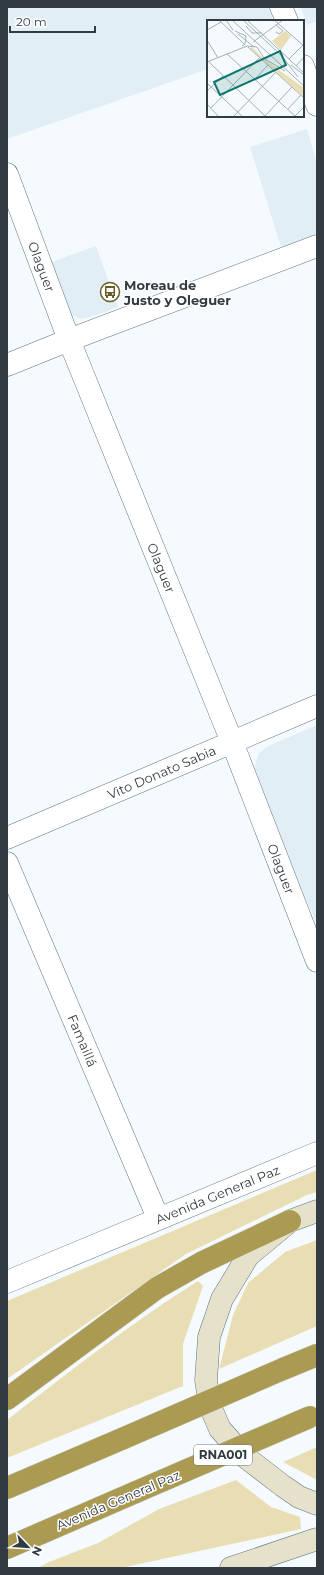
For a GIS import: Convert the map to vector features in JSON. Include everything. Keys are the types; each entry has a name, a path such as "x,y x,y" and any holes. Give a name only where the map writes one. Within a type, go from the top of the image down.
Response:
{"highway":[{"path":"7,1399 157,1288 200,1263 290,1221"},
{"path":"7,1488 317,1355"},
{"name":"Avenida General Paz","path":"7,1548 314,1416"}],"main road":[{"path":"317,1211 290,1221 248,1256 222,1299 209,1337 206,1380 210,1406 220,1429 244,1456 299,1497 317,1504"},
{"path":"231,1568 317,1539"}],"street":[{"path":"282,7 286,20"},
{"path":"304,69 317,105"},
{"name":"Olaguer","path":"7,174 69,340 232,742 317,961"},
{"path":"7,365 317,246"},
{"name":"Vito Donato Sabia","path":"7,838 317,706"},
{"name":"Famaillá","path":"7,863 158,1218"},
{"name":"Avenida General Paz","path":"7,1282 317,1153"}],"shaded area":[{"path":"7,7 269,7 273,20 207,20 207,69 7,139"},
{"path":"301,7 317,7 317,21 307,25"},
{"path":"307,129 317,163 317,234 281,247 250,147"},
{"path":"96,246 118,307 81,319 72,315 65,306 49,263"},
{"path":"317,725 317,925 254,774 259,753 268,746"},
{"path":"317,1170 317,1192 307,1195 186,1254 7,1379 7,1301"},
{"path":"317,1240 317,1326 219,1369 233,1315 248,1283 285,1252"},
{"path":"198,1281 203,1286 183,1344 183,1386 7,1458 7,1420 124,1331"},
{"path":"317,1447 317,1480 283,1462"},
{"path":"236,1480 271,1507 300,1517 301,1529 121,1568 37,1568 98,1543 159,1509"}],"place":[{"name":"Moreau de Justo y Oleguer","path":"110,292"}]}
